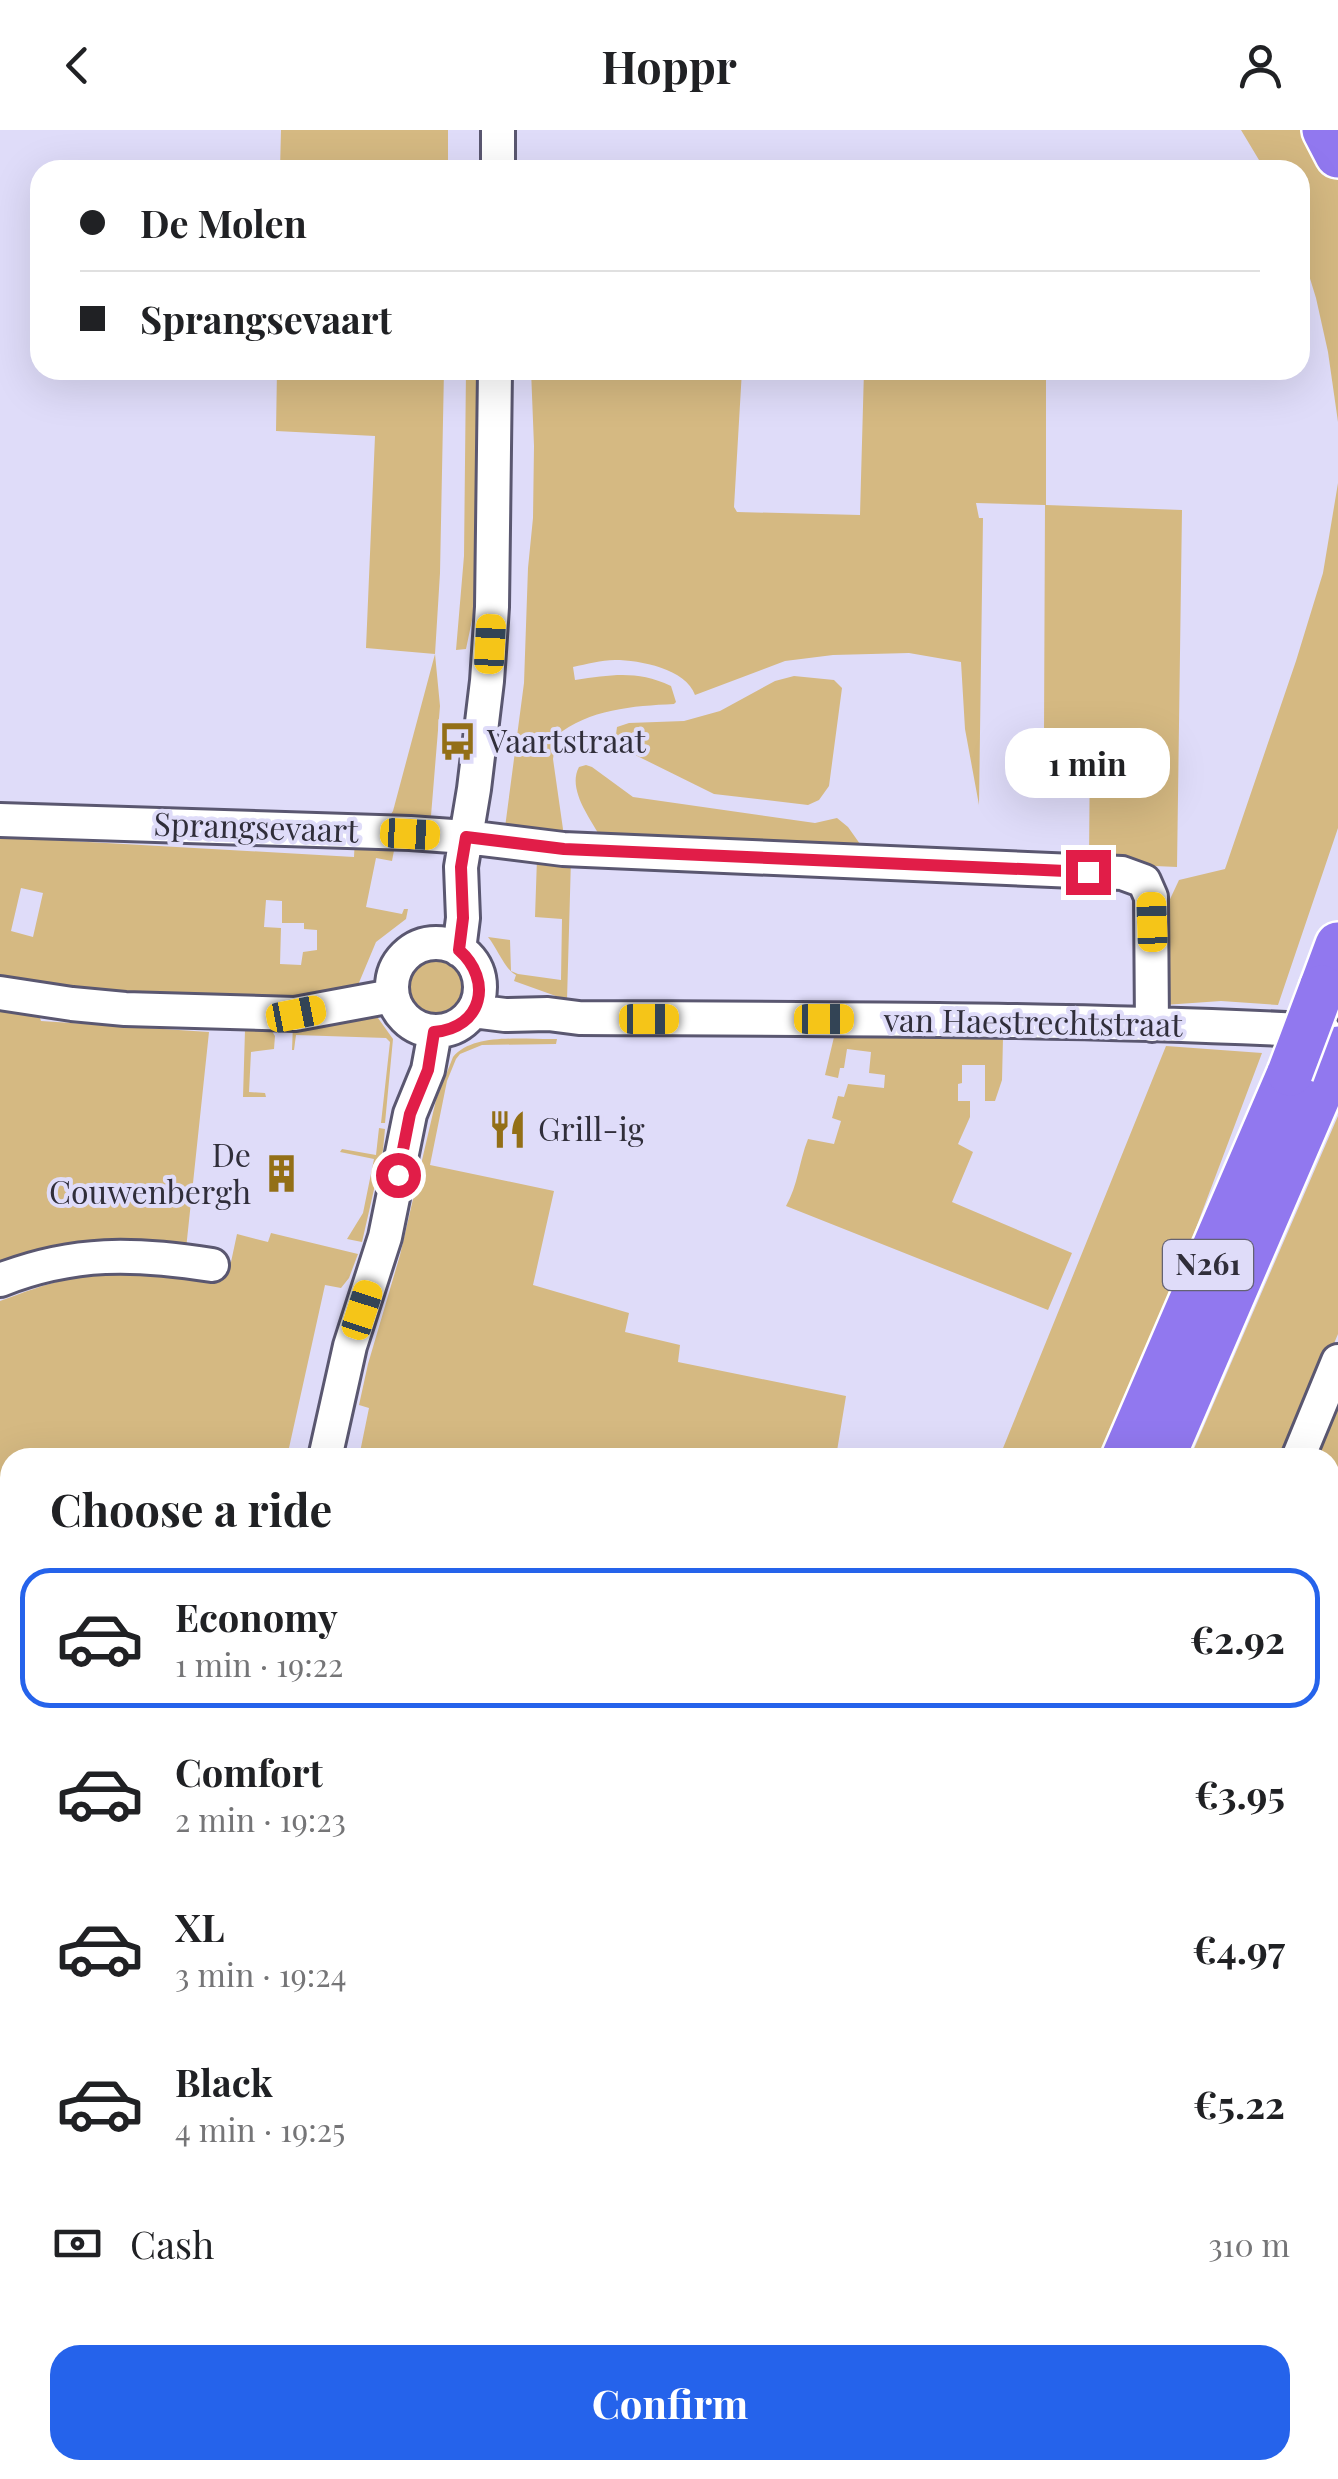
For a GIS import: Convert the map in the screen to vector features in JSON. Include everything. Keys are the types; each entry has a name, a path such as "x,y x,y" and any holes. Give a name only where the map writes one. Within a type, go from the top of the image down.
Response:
{"highway":[{"path":"1325,130 1338,155"},
{"name":"N261","path":"1166,1448 1319,1066 1322,988 1338,945"},
{"name":"N261","path":"1129,1448 1319,1066"}],"street":[{"path":"498,130 498,160"},
{"path":"447,946 463,918 463,852 490,644 495,380"},
{"name":"Sprangsevaart","path":"0,820 311,829 463,852 564,849 1122,873 1144,881 1151,897 1152,1025"},
{"path":"422,945 447,946 470,960 478,973 477,999 457,1026 425,1029 400,1014 391,983 401,960 410,951 422,945"},
{"path":"0,993 125,1009 296,1014 392,996"},
{"name":"van Haestrechtstraat","path":"477,999 505,1016 1224,1026 1338,1032"},
{"path":"327,1448 350,1346 385,1236 410,1114 428,1070 425,1029"},
{"path":"0,1280 69,1260 116,1256 155,1256 212,1265"},
{"path":"1302,1448 1338,1361"},
{"path":"0,1740 0,1774"}],"shaded area":[{"path":"281,130 448,130 448,160 280,160"},
{"path":"1241,130 1314,130 1338,179 1338,422 1328,352 1310,278 1310,160 1259,160"},
{"path":"277,380 444,380 435,654 366,648 375,436 276,431"},
{"path":"466,380 483,380 480,601 476,601 466,649 456,650 464,556"},
{"path":"531,380 741,380 734,507 737,512 860,515 864,380 1046,380 1046,505 1182,510 1177,867 1089,863 1090,734 1044,732 1045,505 976,503 979,518 983,518 979,805 965,729 961,662 909,653 833,655 785,661 695,695 672,672 637,662 610,660 573,667 575,680 612,675 646,678 671,686 676,702 597,715 556,736 553,759 564,836 504,835 524,683 534,446"},
{"path":"1338,483 1338,828 1278,1005 1221,1001 1164,1005 1164,912 1179,880 1225,869 1323,573"},
{"path":"435,654 440,706 430,828 384,825 393,811"},
{"path":"794,676 834,680 842,688 829,786 819,800 808,805 714,794 615,742 617,727 684,721 720,711 775,681"},
{"path":"586,765 633,797 815,823 837,818 865,851 601,838 581,803 576,785 579,767"},
{"path":"0,837 354,857 355,837 396,840 392,861 376,858 366,907 402,914 408,909 406,919 376,942 358,985 304,1001 107,997 0,978","holes":["21,888 43,893 33,937 11,931","266,900 282,901 282,923 304,923 304,929 317,930 317,950 303,952 301,965 280,964 281,928 264,927"]},
{"path":"537,858 571,859 567,1000 514,981 516,975 512,973 505,964 488,937 510,940 511,971 561,980 562,919 535,917"},
{"path":"435,959 454,967 462,986 454,1005 435,1013 416,1005 408,986 416,967"},
{"path":"0,1009 41,1021 209,1032 186,1249 0,1269"},
{"path":"366,1011 378,1018 393,1039 385,1123 381,1123 390,1042 386,1038 296,1035 292,1050 293,1023"},
{"path":"245,1030 272,1031 275,1036 274,1049 251,1052 249,1092 265,1093 266,1097 243,1097"},
{"path":"834,1037 1003,1038 1002,1080 995,1101 985,1101 985,1065 962,1065 958,1101 970,1101 970,1117 958,1144 973,1152 952,1202 1072,1253 1048,1310 786,1206 808,1139 834,1144 841,1121 832,1118 838,1096 844,1097 848,1084 884,1088 885,1075 869,1073 871,1052 847,1049 838,1078 825,1075"},
{"path":"557,1039 556,1044 482,1045 460,1054 447,1081 430,1165 554,1191 533,1285 629,1313 625,1332 680,1345 678,1362 846,1396 837,1448 361,1448 369,1408 359,1405 400,1255 436,1100 453,1057 462,1049 487,1041"},
{"path":"1166,1046 1262,1053 1176,1281 1105,1448 1003,1448"},
{"path":"1338,1116 1338,1334 1290,1448 1194,1448"},
{"path":"379,1128 385,1129 383,1150 362,1242 347,1239 363,1213 374,1159 340,1152 342,1149 376,1155"},
{"path":"271,1233 358,1254 341,1288 325,1285 289,1448 0,1448 0,1301 51,1283 104,1275 212,1281 219,1259 231,1262 237,1234 268,1242"},
{"path":"1338,1383 1338,1448 1312,1448"}],"place":[{"name":"Vaartstraat","path":"457,742"},
{"name":"Grill-ig","path":"508,1130"},
{"name":"De Couwenbergh","path":"281,1174"}],"route":[{"path":"398,1175 410,1114 428,1070 434,1032 450,1030 463,1022 478,1000 478,973 459,950 463,918 461,867 466,837 564,849 1088,872"}]}
